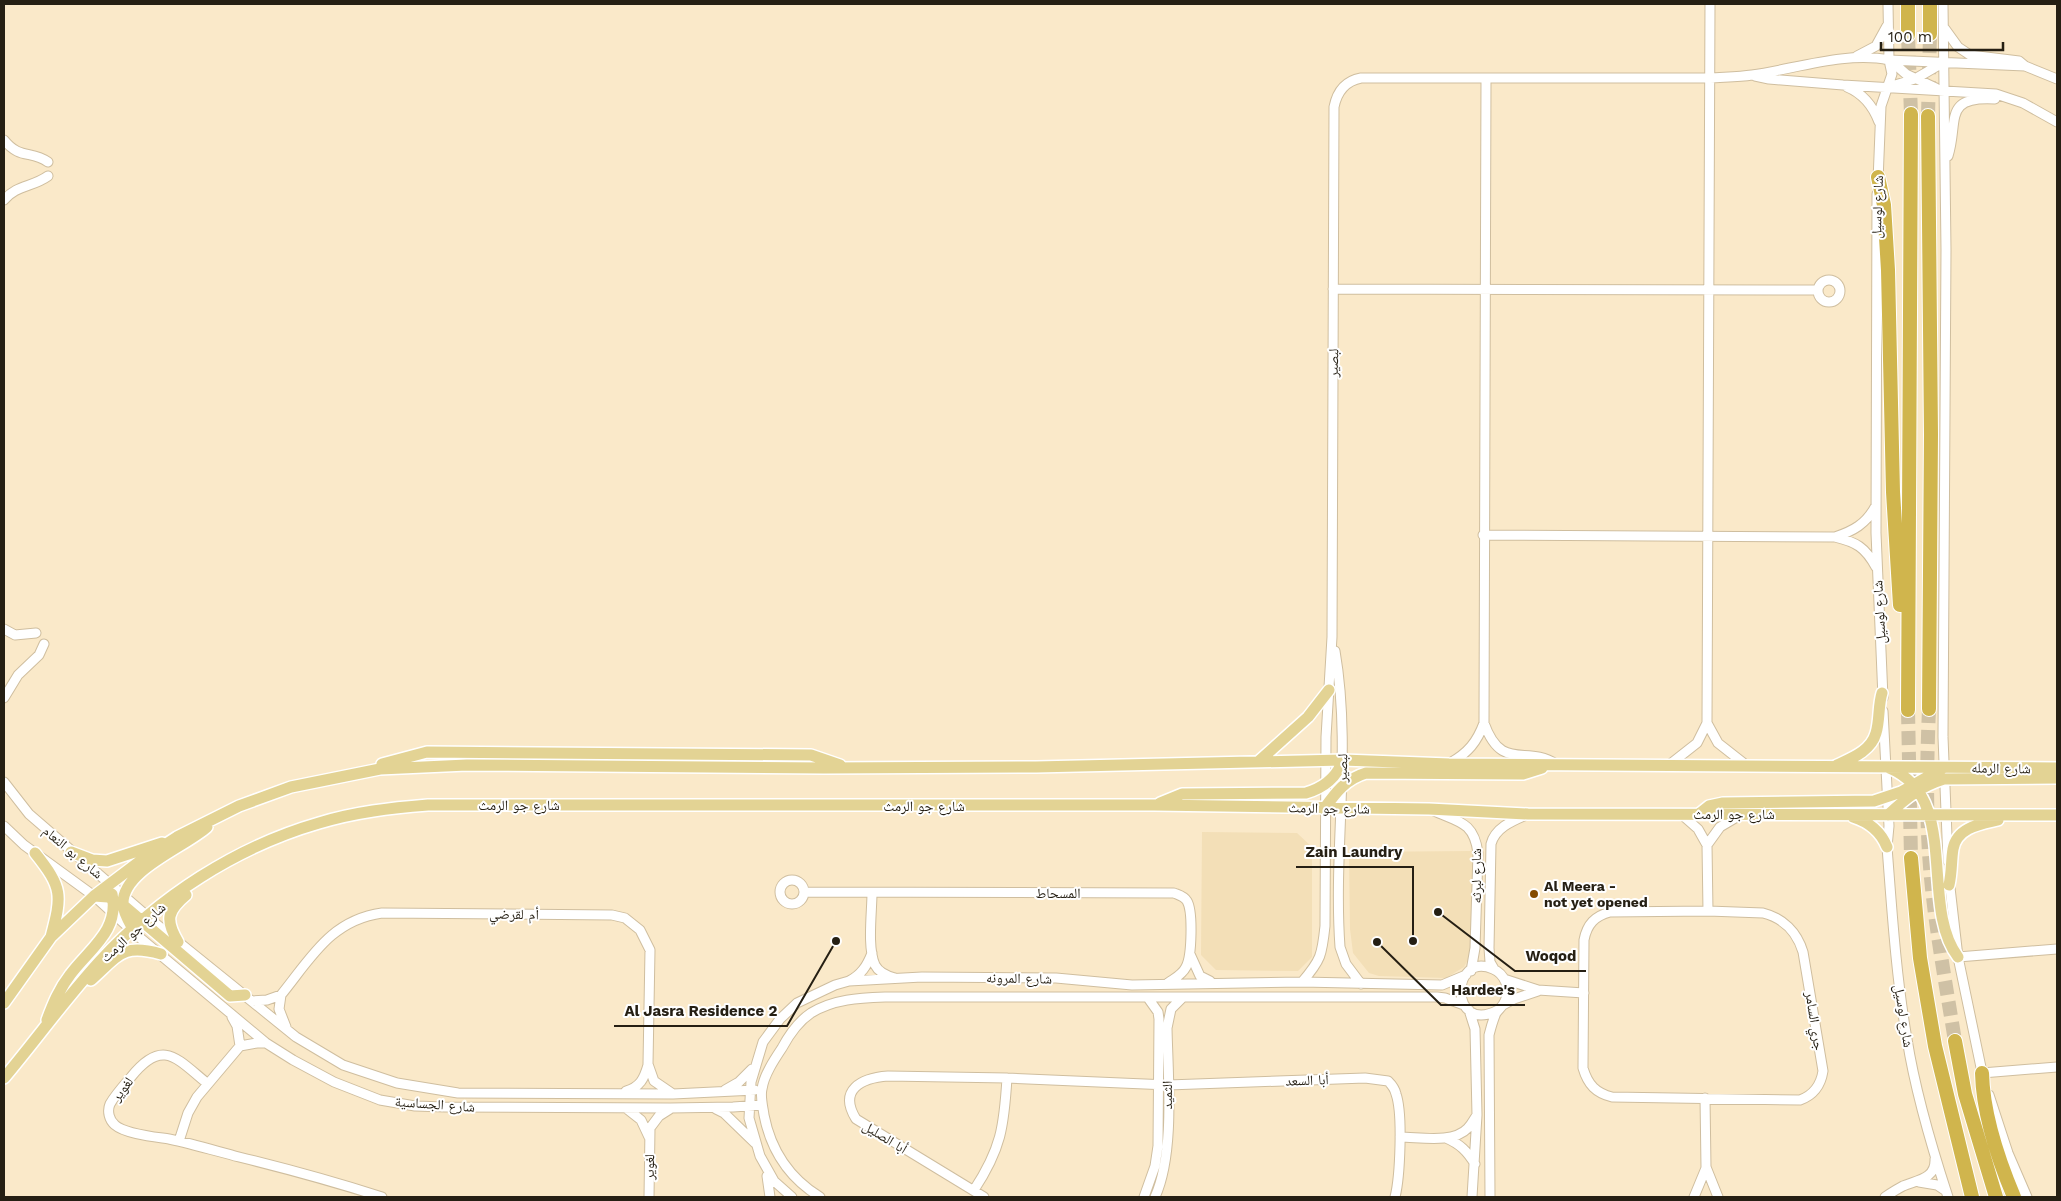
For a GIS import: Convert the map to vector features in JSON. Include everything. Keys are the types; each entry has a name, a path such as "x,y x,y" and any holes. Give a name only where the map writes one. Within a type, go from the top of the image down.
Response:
{"highway":[{"path":"1908,4 1908,36"},
{"path":"1930,4 1930,34"},
{"name":"شارع لوسيل","path":"1908,710 1911,114"},
{"path":"1928,116 1931,434 1929,709"},
{"path":"1878,177 1884,204 1888,270 1893,492 1897,575 1899,603 1908,634"},
{"name":"شارع لوسيل","path":"1911,858 1920,958 1935,1046 1972,1197"},
{"path":"1955,1042 1965,1094 1996,1197"},
{"path":"1982,1073 1990,1124 2014,1197"},
{"path":"1958,1142 1964,1197"}],"main road":[{"path":"1259,761 1308,717 1328,690"},
{"path":"1834,766 1862,752 1871,743 1876,733 1878,708 1882,693"},
{"path":"4,1003 51,937 110,883 177,837 239,806 291,787 356,772 414,766 467,764 844,767 1055,766 1326,760 1448,764 1944,767"},
{"path":"1154,805 1182,794 1306,793 1317,790 1326,783 1339,771 1343,760"},
{"path":"1324,808 1341,786 1355,776 1366,772 1523,774 1556,764"},
{"path":"1886,767 1901,774 1916,788 1925,802 1934,839 1945,930 1950,946 1958,957"},
{"path":"1888,815 1916,788 1944,767"},
{"name":"شارع الرمله","path":"1944,767 2057,768"},
{"path":"1699,814 1709,806 1723,802 1862,802 1888,797 1944,780 2057,778"},
{"name":"شارع جو الرمث","path":"4,1078 99,962 141,923 197,879 257,846 318,823 374,810 428,805 1154,805 1429,809 1528,814 1945,815"},
{"path":"1847,814 1862,820 1876,830 1883,838 1887,847"},
{"path":"1945,815 2057,815"},
{"path":"1949,884 1956,840 1974,826 1999,820 2007,815"},
{"path":"45,1028 61,988 79,964 105,936 110,928 118,903 128,887 140,873 205,829 214,818"},
{"path":"71,852 92,860 107,862 177,837"},
{"path":"35,853 50,872 58,890 58,909 51,937"},
{"path":"178,942 171,929 169,916 177,902 186,894 197,879"},
{"path":"110,883 118,903"},
{"path":"94,896 118,903 230,996 249,998"},
{"path":"77,989 91,981 116,958 128,950 139,949 161,954"}],"street":[{"path":"1710,4 1708,723 1718,743 1746,765"},
{"name":"شارع لوسيل","path":"1888,4 1892,74 1882,99 1876,229 1877,569 1888,797 1887,847 1895,951 1907,1041 1946,1194"},
{"path":"1944,4 1944,780 1949,884 1958,957 1982,1073 2008,1153 2027,1197"},
{"path":"1848,59 1876,46 1888,23"},
{"path":"1944,26 1951,39 1965,53 1974,56 2019,60 2025,66"},
{"path":"1448,764 1462,756 1472,747 1484,723 1486,78 1710,78 1752,75 1788,67 1870,57 1890,60 2025,66 2057,79"},
{"path":"1890,60 1915,79 1944,91"},
{"path":"1886,87 1915,79 1944,62"},
{"path":"1955,91 1948,83 1948,74 1951,67 1958,63"},
{"path":"1752,75 1769,79 1843,86 1988,93 2010,98 2038,110 2057,122"},
{"name":"لبصير","path":"1302,982 1318,964 1322,954 1326,892 1324,808 1328,690 1332,637 1334,107 1340,90 1350,82 1361,78 1486,78"},
{"path":"1843,86 1856,91 1864,97 1874,110 1880,125"},
{"path":"1945,163 1951,145 1954,117 1961,105 1972,99 2010,98"},
{"path":"4,140 16,151 40,157 48,162"},
{"path":"4,200 20,187 38,183 48,176"},
{"path":"1334,288 1818,290"},
{"path":"1835,537 1860,526 1876,505"},
{"path":"1484,536 1835,537 1858,544 1877,569"},
{"path":"4,629 15,635 36,633"},
{"name":"لبصير","path":"1332,637 1338,670 1343,760 1340,808 1340,947 1346,964 1361,984"},
{"path":"4,698 18,675 39,655 44,644"},
{"path":"1484,723 1494,742 1508,754 1513,756 1541,757 1556,764"},
{"path":"1669,765 1698,743 1708,723"},
{"name":"شارع بو النعام","path":"4,782 29,814 71,852 110,883"},
{"name":"شارع لبرثه","path":"1429,809 1465,824 1472,831 1477,844 1475,948 1468,973"},
{"name":"شارع لبرثه","path":"1494,969 1490,962 1489,948 1491,844 1500,829 1528,814"},
{"path":"1681,814 1698,829 1708,845 1708,911"},
{"path":"1708,845 1720,827 1742,814"},
{"name":"شارع بو النعام","path":"4,826 35,853 94,896"},
{"name":"المسحاط","path":"804,892 1174,893 1183,896 1188,902 1190,912 1190,954 1186,969 1168,983"},
{"path":"872,893 872,953 878,970 886,976 898,980"},
{"name":"جري السامر","path":"1708,911 1770,914 1782,921 1797,937 1803,952 1823,1071 1818,1086 1809,1096 1800,1100 1612,1097 1602,1094 1593,1088 1586,1079 1583,1068 1584,940 1586,932 1593,921 1604,914 1616,912 1708,911"},
{"name":"أم لقرضي","path":"281,995 336,930 347,923 367,915 382,913 612,915 625,918 640,930 650,950 648,1064 645,1078 640,1084 635,1089 619,1094"},
{"name":"شارع الجساسية","path":"141,923 178,942 287,1030 343,1065 397,1083 458,1094 673,1094 761,1089"},
{"name":"شارع الجساسية","path":"141,923 161,954 266,1043 309,1070 380,1100 402,1104 445,1107 714,1108 762,1104"},
{"path":"1958,957 2057,949"},
{"path":"849,982 866,966 872,953"},
{"name":"المسحاط","path":"1190,954 1200,976 1218,983"},
{"path":"1472,1197 1477,1115 1475,1029 1460,993 1460,986 1468,973 1482,967 1494,969 1504,979 1538,990 1584,994"},
{"name":"شارع المرونه","path":"791,1197 774,1181 764,1166 756,1145 750,1118 749,1090 756,1062 763,1042 784,1014 797,1004 820,992 849,982 922,977 1056,978 1132,985 1302,982 1442,985 1468,973"},
{"path":"1490,1197 1489,1035 1508,992 1504,979"},
{"path":"1466,1007 1480,1015 1492,1014 1514,999 1538,990"},
{"path":"249,998 267,1000 281,995 279,1009 287,1030"},
{"name":"شارع المرونه","path":"820,1197 806,1194 773,1146 762,1104 761,1089 774,1060 797,1027 812,1013 844,1000 885,997 1442,998 1466,1007"},
{"name":"الثميد","path":"1144,1197 1155,1166 1158,1146 1168,1021 1173,1006 1183,997"},
{"name":"الثميد","path":"1148,998 1158,1012 1159,1019 1167,1149 1163,1172 1155,1197"},
{"path":"229,1013 237,1026 240,1046"},
{"path":"179,1141 188,1114 208,1084 240,1046 266,1043"},
{"name":"لغوير","path":"208,1084 169,1055 154,1056 135,1072 110,1105 109,1115 114,1125 124,1130 179,1141 324,1178 382,1197"},
{"path":"723,1091 747,1076 756,1062"},
{"path":"648,1064 654,1081 673,1094"},
{"path":"1982,1073 2057,1067"},
{"name":"أبا الصليل","path":"984,1197 856,1119 850,1109 848,1100 852,1091 863,1081 874,1077 1007,1078 1163,1085"},
{"path":"974,1190 989,1167 1001,1136 1005,1113 1007,1078"},
{"name":"أبا السعد","path":"1163,1085 1365,1078 1388,1081 1397,1096 1400,1137 1398,1181 1395,1197"},
{"path":"1705,1098 1706,1168 1717,1197"},
{"name":"لغوير","path":"624,1108 636,1114 641,1120 649,1138"},
{"name":"لغوير","path":"649,1197 650,1128 670,1108"},
{"path":"714,1108 724,1113 756,1145"},
{"path":"1400,1137 1446,1138 1461,1133 1468,1128 1477,1115"},
{"path":"1446,1138 1460,1144 1468,1152 1475,1165"},
{"path":"1886,1197 1904,1186 1919,1182 1930,1174 1936,1162 1934,1152"},
{"path":"764,1166 769,1182 770,1197"},
{"path":"1695,1197 1706,1168"},
{"path":"1919,1182 1937,1185 1946,1194"},
{"path":"791,1197 800,1184"},
{"path":"1695,1197 1705,1194 1717,1197"}],"shaded area":[{"path":"1202,832 1297,833 1312,847 1312,957 1298,971 1216,970 1201,955"},
{"path":"1473,851 1473,950 1464,967 1446,978 1379,976 1369,973 1353,953 1350,929 1349,852"}],"tunnel":[{"path":"1928,116 1930,34"},
{"path":"1908,35 1911,114"},
{"path":"1929,709 1927,781 1929,853 1936,924 1955,1041"},
{"path":"1908,710 1911,858"}],"place":[{"name":"Al Meera - not yet opened","path":"1534,894"},
{"name":"Woqod","path":"1438,912"},
{"name":"Al Jasra Residence 2","path":"836,941"},
{"name":"Zain Laundry","path":"1413,941"},
{"name":"Hardee's","path":"1377,942"}]}
